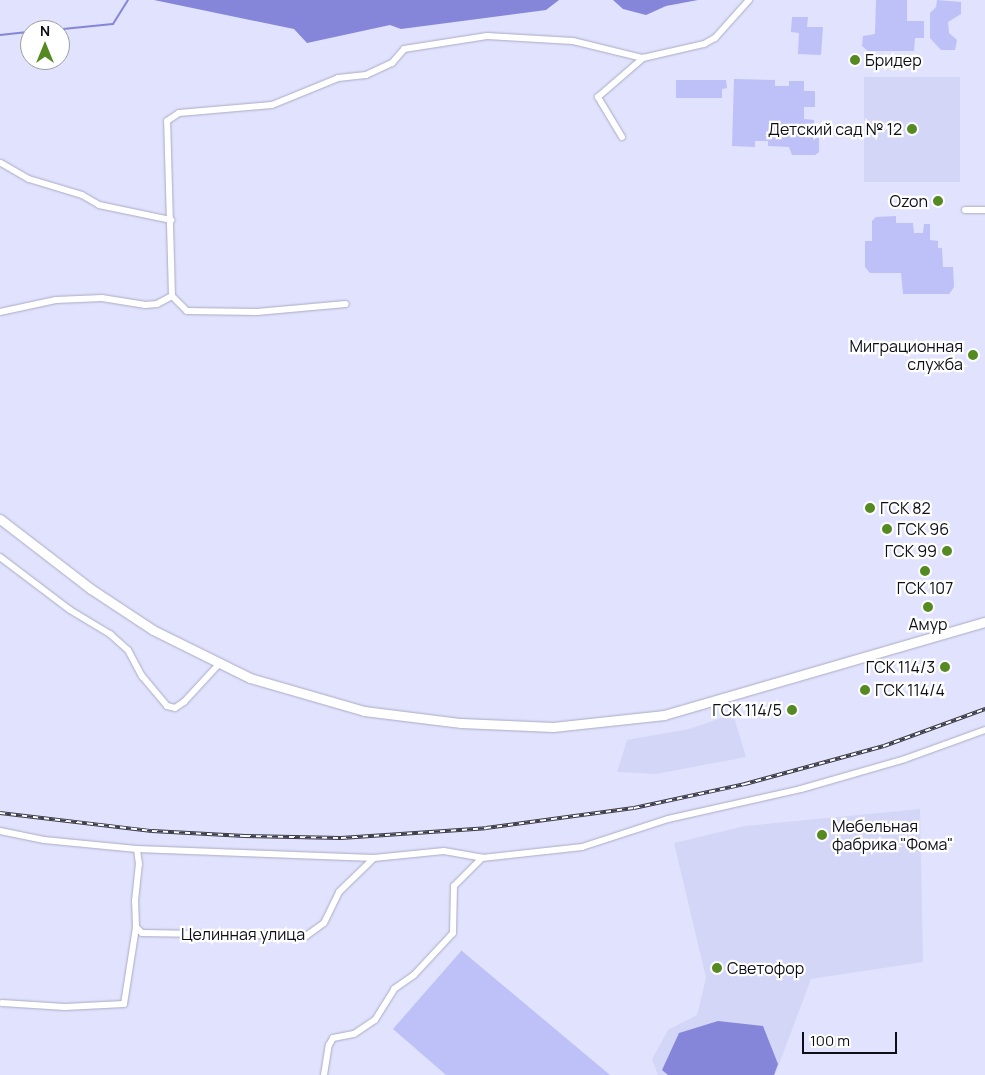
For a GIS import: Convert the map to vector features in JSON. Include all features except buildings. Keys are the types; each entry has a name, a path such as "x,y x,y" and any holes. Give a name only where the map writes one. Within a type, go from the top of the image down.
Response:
{"main road":[{"path":"0,519 153,630 250,678 364,711 461,723 554,727 664,715 985,622"}],"street":[{"path":"346,304 257,312 187,311 172,296 167,121 179,113 272,105 338,78 366,75 392,63 404,48 488,36 572,41 643,58 704,44 726,28 749,0"},
{"path":"622,137 598,97 643,58"},
{"path":"1,163 29,179 82,195 99,205 170,220"},
{"path":"965,210 985,210"},
{"path":"0,312 65,300 102,298 132,304 157,304 172,296"},
{"path":"0,557 70,610 110,634 128,650 142,676 167,706 175,708 184,702 220,663"},
{"path":"0,831 44,840 137,849 374,858 444,851 482,858 582,847 668,819 801,789 905,759 985,730"},
{"path":"2,1003 65,1007 121,1006 126,999 136,928 135,901 140,864 137,849"},
{"name":"Целинная улица","path":"136,928 142,934 306,936 324,923 339,892 374,858"},
{"path":"324,1075 329,1044 333,1038 363,1030 375,1020 394,989 414,975 453,933 454,886 482,858"}],"shaded area":[{"path":"154,0 559,0 546,10 401,29 390,25 307,43 294,29"},
{"path":"613,0 698,0 666,6 646,15 623,9"},
{"path":"876,0 907,0 907,21 924,21 924,38 915,38 914,51 868,51 862,46 863,36 875,34"},
{"path":"937,0 961,2 961,14 948,22 949,33 957,40 955,50 941,50 930,38 930,13 936,7"},
{"path":"792,17 808,17 807,27 823,27 821,55 798,54 799,33 791,32"},
{"name":"Детский сад № 12","path":"864,77 960,77 960,182 864,182"},
{"path":"734,79 775,80 775,86 789,86 789,81 804,81 804,91 815,91 815,107 804,107 804,119 814,120 814,138 819,138 819,152 815,155 792,155 789,147 768,146 768,141 755,141 755,147 732,146"},
{"path":"676,80 726,80 727,88 722,89 722,98 676,98"},
{"path":"896,216 896,223 913,223 914,233 923,233 924,224 930,224 930,240 938,241 938,248 942,248 943,267 953,267 954,287 949,294 903,294 901,273 870,273 865,267 865,241 872,241 872,221 876,217"},
{"path":"733,714 746,757 656,774 617,772 627,740 689,729"},
{"path":"920,809 923,962 811,979 775,1075 658,1075 652,1059 668,1030 697,1015 706,978 674,843 745,826"},
{"path":"462,950 610,1075 446,1075 393,1029"},
{"path":"718,1021 763,1026 778,1064 774,1075 668,1075 662,1070 679,1033"}],"waterway":[{"path":"70,28 113,24 128,0"},
{"path":"0,35 20,33"}],"railway":[{"path":"0,813 152,831 245,836 341,838 486,828 634,808 745,784 884,746 985,709"}],"place":[{"name":"Бридер","path":"855,60"},
{"name":"Детский сад № 12","path":"912,129"},
{"name":"Ozon","path":"938,201"},
{"name":"Миграционная служба","path":"973,355"},
{"name":"ГСК 82","path":"870,508"},
{"name":"ГСК 96","path":"887,529"},
{"name":"ГСК 99","path":"947,551"},
{"name":"ГСК 107","path":"925,571"},
{"name":"Амур","path":"928,607"},
{"name":"ГСК 114/3","path":"945,667"},
{"name":"ГСК 114/4","path":"865,690"},
{"name":"ГСК 114/5","path":"792,710"},
{"name":"Мебельная фабрика \"Фома\"","path":"822,835"},
{"name":"Светофор","path":"717,968"}]}
